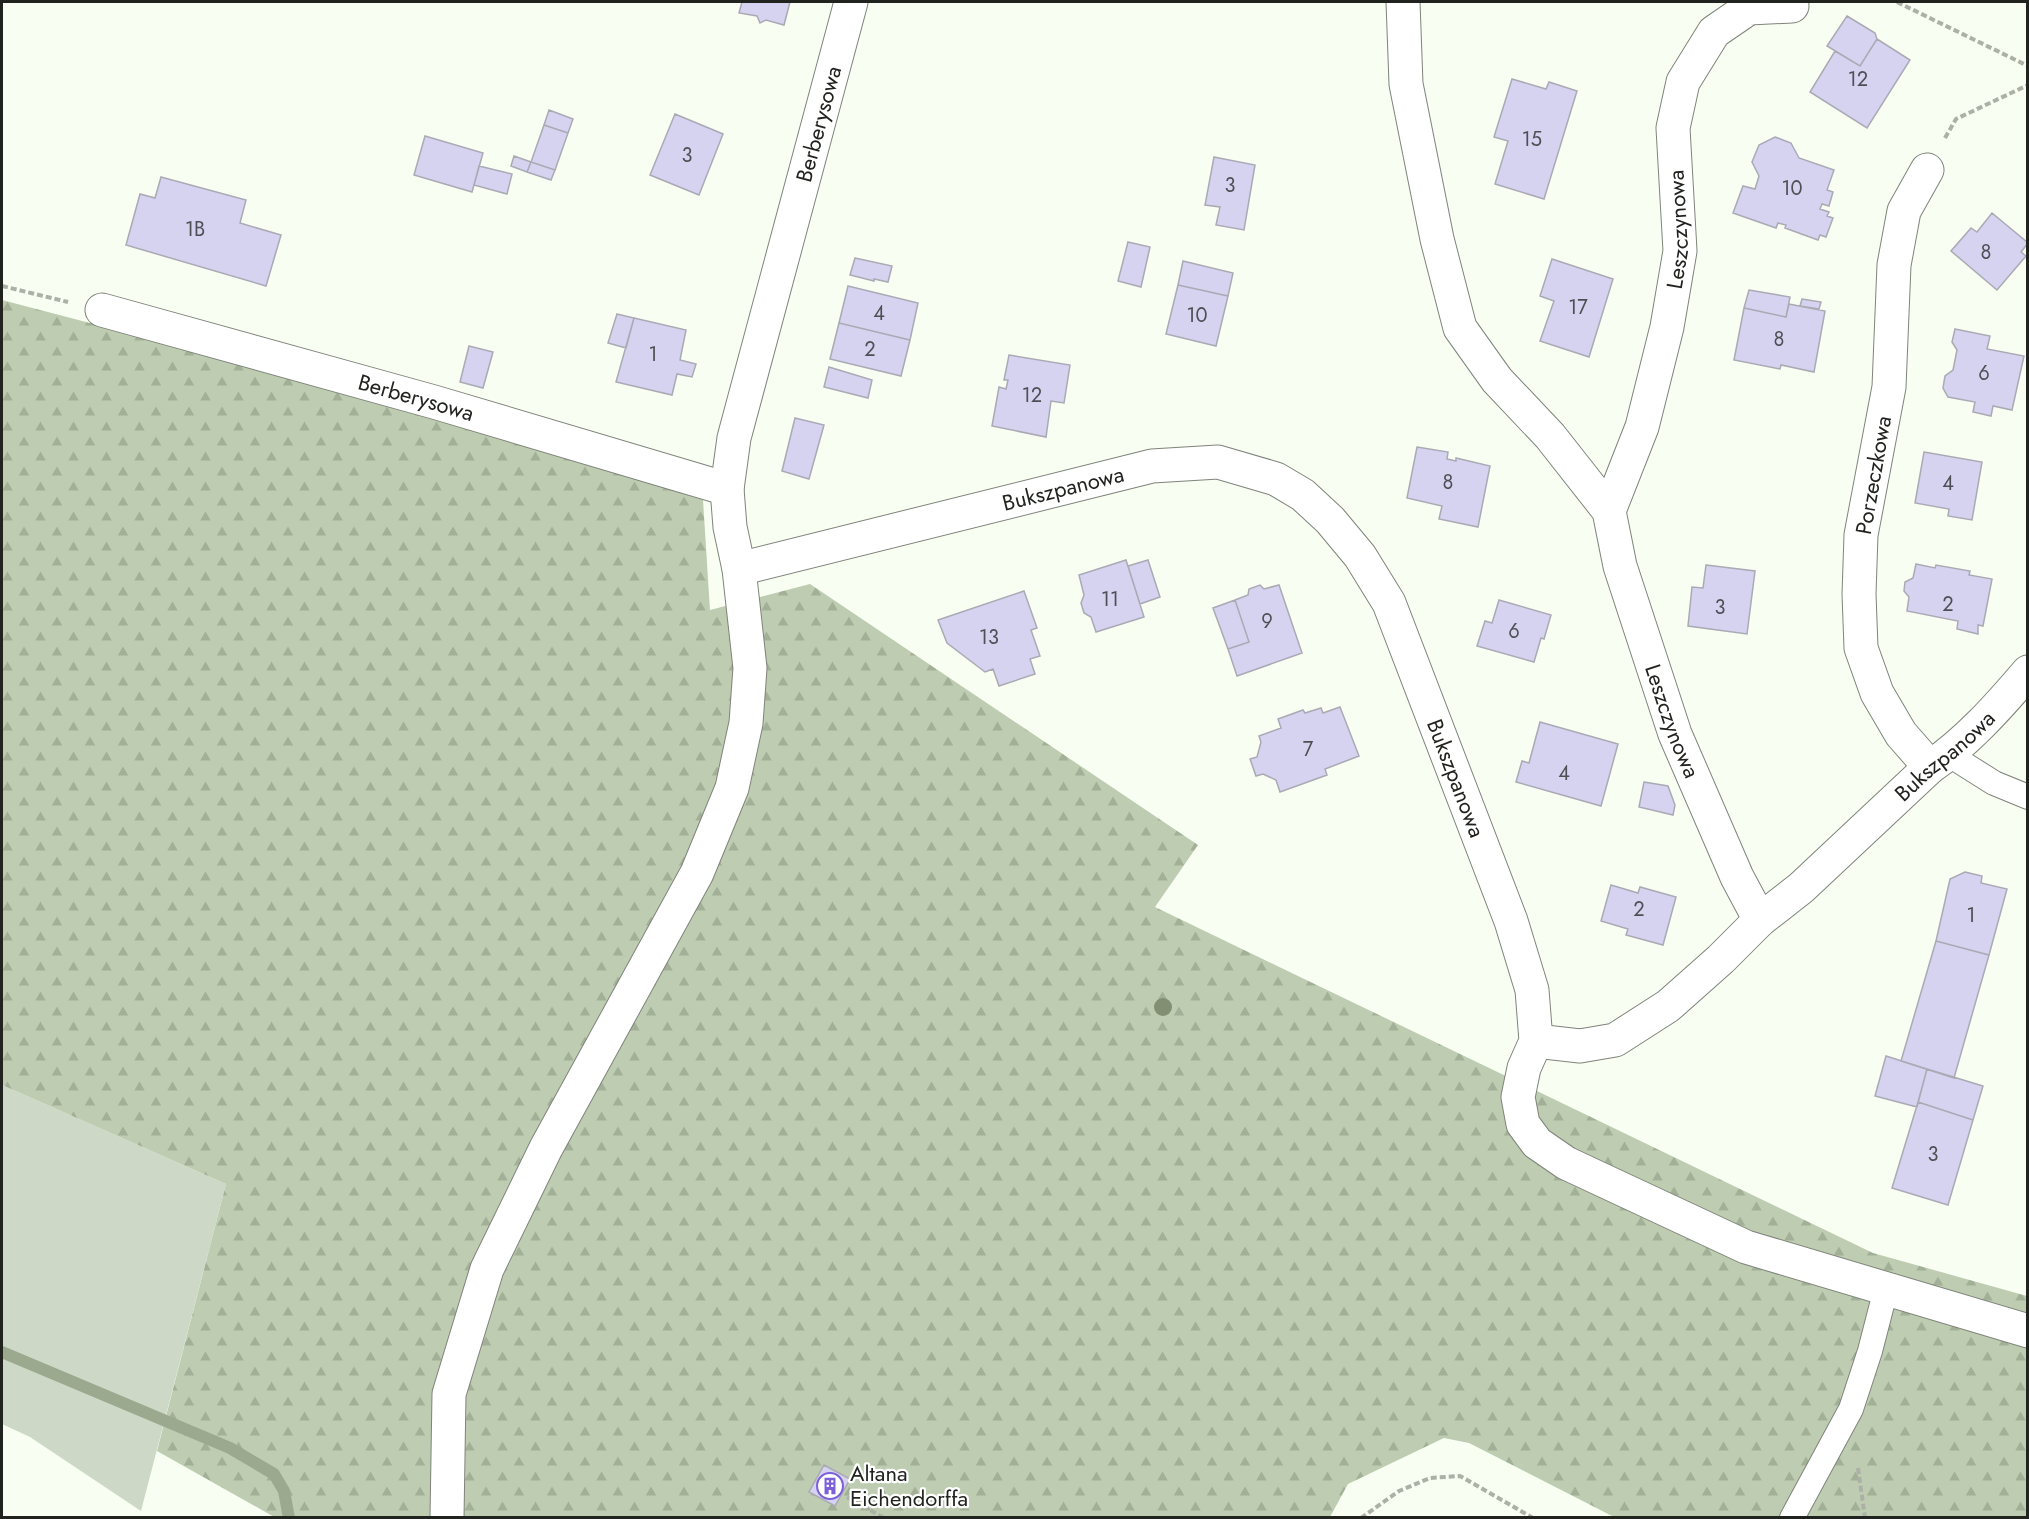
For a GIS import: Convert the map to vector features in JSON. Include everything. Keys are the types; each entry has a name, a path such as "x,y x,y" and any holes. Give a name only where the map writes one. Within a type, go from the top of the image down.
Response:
{"street":[{"name":"Berberysowa","path":"447,1518 449,1394 487,1269 546,1148 697,873 732,788 746,723 750,668 739,569 730,527 727,489 736,426 850,2"},
{"name":"Leszczynowa","path":"1403,2 1406,84 1437,239 1460,328 1497,380 1550,436 1609,511 1620,566 1675,734 1737,877 1760,920"},
{"name":"Leszczynowa","path":"1609,511 1642,427 1667,327 1680,251 1673,128 1683,82 1714,32 1749,8 1792,6"},
{"name":"Porzeczkowa","path":"1927,170 1904,211 1894,265 1889,387 1861,535 1859,594 1862,648 1877,693 1901,734 1939,760"},
{"name":"Berberysowa","path":"102,310 434,402 727,489"},
{"name":"Bukszpanowa","path":"739,569 1152,466 1218,462 1276,479 1303,495 1330,520 1360,556 1389,603 1511,921 1532,990 1536,1041 1580,1046 1615,1040 1668,1006 1721,959 1760,920 1801,888 1939,760 2006,697 2028,672"},
{"path":"1536,1041 1524,1068 1518,1097 1523,1124 1537,1143 1566,1163 1746,1247 2028,1331"}],"lane":[{"path":"1939,760 2028,797"},
{"path":"1792,1518 1851,1410 1870,1351 1886,1289"}],"path":[{"path":"1897,2 2028,66"},
{"path":"1927,170 1956,119 2028,85"},
{"path":"2,286 15,291 102,310"},
{"path":"1361,1518 1400,1491 1430,1478 1460,1476 1533,1518"},
{"path":"847,1497 884,1518"}],"green space":[{"path":"2,300 395,403 703,500 710,610 810,584 1198,845 1155,907 1873,1253 2027,1296 2027,1517 1614,1517 1469,1443 1444,1438 1348,1484 1330,1517 276,1518 157,1451 226,1184 2,1085"},
{"path":"2,1085 226,1184 141,1511 30,1437 2,1424"}],"building":[{"path":"742,2 790,2 784,25 766,20 760,23 757,16 739,13"},
{"path":"1847,16 1875,33 1877,39 1860,66 1827,46"},
{"path":"1877,39 1910,60 1867,128 1810,92 1835,51 1860,66"},
{"path":"1512,79 1546,89 1549,82 1577,91 1544,199 1495,184 1508,141 1494,137"},
{"path":"549,110 573,119 568,133 544,125"},
{"path":"675,114 723,134 699,195 650,175"},
{"path":"544,125 568,133 555,170 531,162"},
{"path":"425,136 483,153 472,192 414,175"},
{"path":"1775,137 1791,143 1799,158 1834,170 1827,190 1833,192 1829,206 1822,204 1820,209 1829,212 1827,216 1833,218 1826,237 1820,235 1818,240 1785,228 1786,225 1778,223 1776,228 1733,213 1743,186 1755,189 1759,176 1752,162 1759,145"},
{"path":"514,156 531,162 527,172 511,166"},
{"path":"1214,157 1255,165 1244,230 1216,225 1220,207 1205,205"},
{"path":"531,162 555,170 551,180 527,172"},
{"path":"479,166 512,174 507,194 474,185"},
{"path":"161,177 246,200 240,223 281,235 266,286 126,245 140,194 155,198"},
{"path":"1992,213 2028,243 2021,252 2026,256 1997,290 1951,251 1971,228 1977,232"},
{"path":"1128,242 1150,247 1141,287 1118,281"},
{"path":"855,258 892,266 888,282 850,275"},
{"path":"1552,259 1613,279 1589,357 1540,341 1554,301 1540,296"},
{"path":"1183,261 1233,273 1228,296 1178,285"},
{"path":"1178,285 1228,296 1216,346 1166,334"},
{"path":"848,286 918,303 910,340 839,323"},
{"path":"1749,290 1790,297 1786,317 1744,308"},
{"path":"1802,299 1821,302 1819,309 1800,306"},
{"path":"1789,304 1825,311 1814,372 1781,365 1780,369 1734,360 1744,308 1786,317"},
{"path":"617,314 634,318 626,348 608,343"},
{"path":"634,318 686,330 680,360 696,364 692,377 677,374 672,395 616,382"},
{"path":"839,323 910,340 901,376 830,359"},
{"path":"1955,329 1990,336 1987,349 2024,356 2012,410 1993,406 1991,416 1973,412 1975,402 1948,397 1943,388 1945,376 1953,370 1957,350 1952,342"},
{"path":"469,346 493,352 483,388 460,382"},
{"path":"1009,355 1070,365 1064,403 1051,401 1046,437 992,426 999,387 1006,389 1008,380 1004,380"},
{"path":"829,367 872,380 868,398 824,387"},
{"path":"795,418 824,425 809,479 782,471"},
{"path":"1417,447 1448,452 1447,459 1456,461 1456,458 1490,466 1478,527 1439,519 1442,506 1407,498"},
{"path":"1924,452 1982,462 1972,520 1948,516 1949,509 1915,503"},
{"path":"1126,560 1144,617 1096,632 1091,617 1084,613 1081,603 1084,595 1079,575"},
{"path":"1148,560 1160,597 1140,604 1128,566"},
{"path":"1916,564 1970,571 1969,575 1992,579 1983,626 1978,625 1978,634 1957,629 1958,621 1907,611 1909,597 1904,591 1905,582 1913,578"},
{"path":"1706,565 1755,571 1747,634 1688,626 1692,587 1703,588"},
{"path":"1260,585 1264,589 1279,585 1302,653 1237,676 1228,649 1249,642 1235,600 1248,595 1249,589"},
{"path":"1024,591 1037,628 1031,630 1040,656 1030,659 1035,674 999,686 993,669 985,672 947,643 938,620"},
{"path":"1235,600 1249,642 1228,649 1213,608"},
{"path":"1499,600 1551,615 1534,662 1477,646 1485,621 1492,623"},
{"path":"1340,707 1359,756 1325,769 1327,775 1280,792 1276,780 1263,774 1256,776 1250,759 1257,757 1261,742 1259,736 1281,728 1278,719 1303,710 1305,713 1321,708 1323,713"},
{"path":"1540,722 1618,744 1601,806 1516,782 1522,761 1529,763"},
{"path":"1644,782 1668,786 1675,805 1673,815 1639,807"},
{"path":"1965,872 1982,876 1981,883 2007,889 1989,955 1936,941 1950,879"},
{"path":"1611,885 1638,893 1640,887 1676,897 1663,945 1626,935 1628,929 1601,921"},
{"path":"1936,941 1989,955 1954,1078 1901,1061"},
{"path":"1886,1056 1927,1069 1917,1107 1875,1096"},
{"path":"1927,1069 1983,1086 1973,1120 1918,1102"},
{"path":"1918,1102 1973,1120 1948,1205 1892,1188"},
{"name":"Altana Eichendorffa","path":"824,1465 850,1479 835,1506 809,1492"}],"waterway":[{"path":"2,1352 230,1448 274,1474 284,1491 289,1518"}],"place":[{"name":"Altana Eichendorffa","path":"830,1486"}]}
